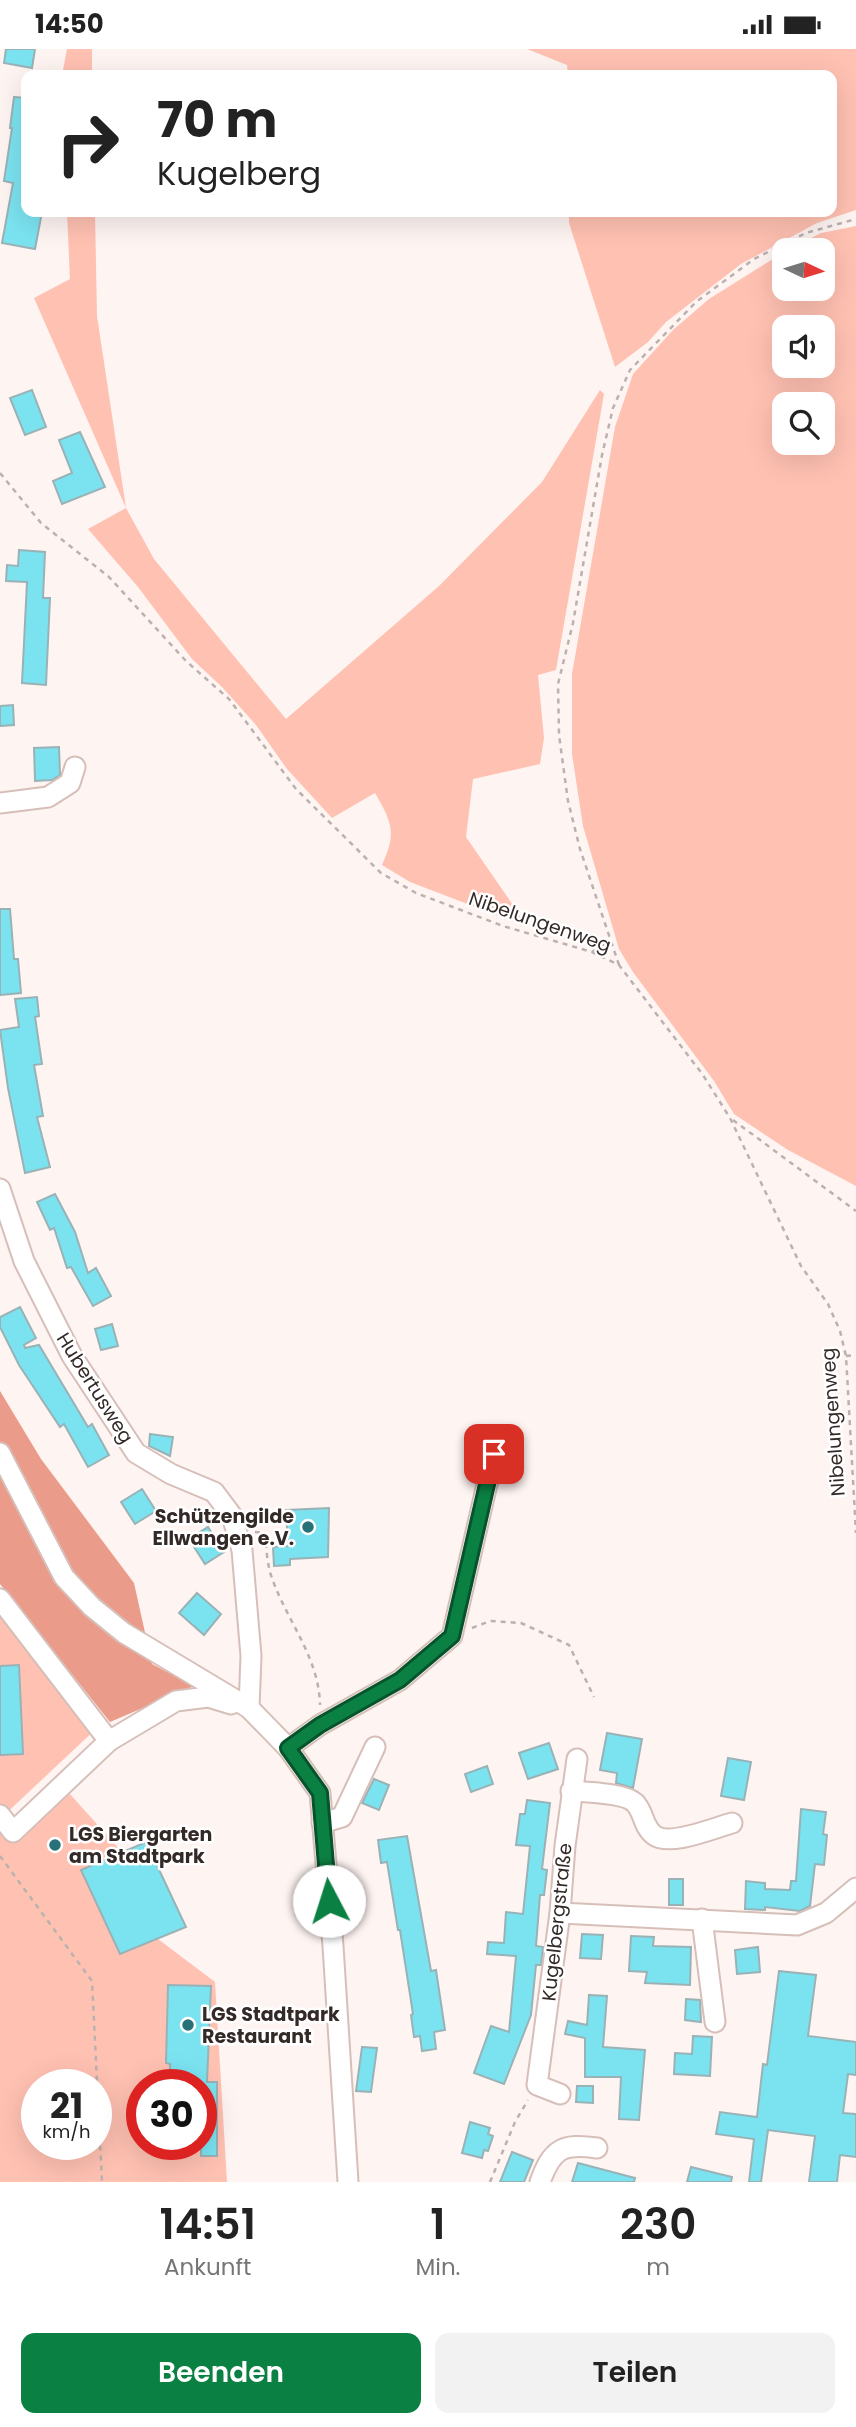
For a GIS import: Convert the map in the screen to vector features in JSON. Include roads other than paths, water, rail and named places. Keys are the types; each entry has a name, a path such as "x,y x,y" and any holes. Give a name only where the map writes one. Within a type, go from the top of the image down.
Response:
{"street":[{"path":"0,803 48,797 70,783 75,767"},
{"name":"Hubertusweg","path":"0,1189 24,1261 72,1356 136,1453 171,1474 214,1492 232,1516 242,1550 251,1656 249,1708"},
{"path":"0,1453 64,1577 92,1607 124,1633 249,1708 288,1748 320,1793 348,2182"},
{"path":"288,1748 320,1725 400,1680 452,1636 494,1454"},
{"path":"0,1599 109,1741"},
{"path":"0,1815 13,1832 109,1741 176,1701 208,1697 249,1708"},
{"path":"322,1823 342,1817 376,1747"},
{"name":"Kugelbergstraße","path":"560,2094 537,2085 577,1759"},
{"path":"571,1791 626,1798 635,1803 645,1826 654,1836 666,1840 732,1823"},
{"path":"560,1913 797,1925 826,1913 856,1888"},
{"path":"702,1919 715,2022"},
{"path":"540,2182 548,2162 557,2152 577,2145 597,2148"}],"place":[{"name":"Schützengilde Ellwangen e.V.","path":"308,1527"},
{"name":"LGS Biergarten am Stadtpark","path":"55,1845"},
{"name":"LGS Stadtpark Restaurant","path":"188,2025"}]}
